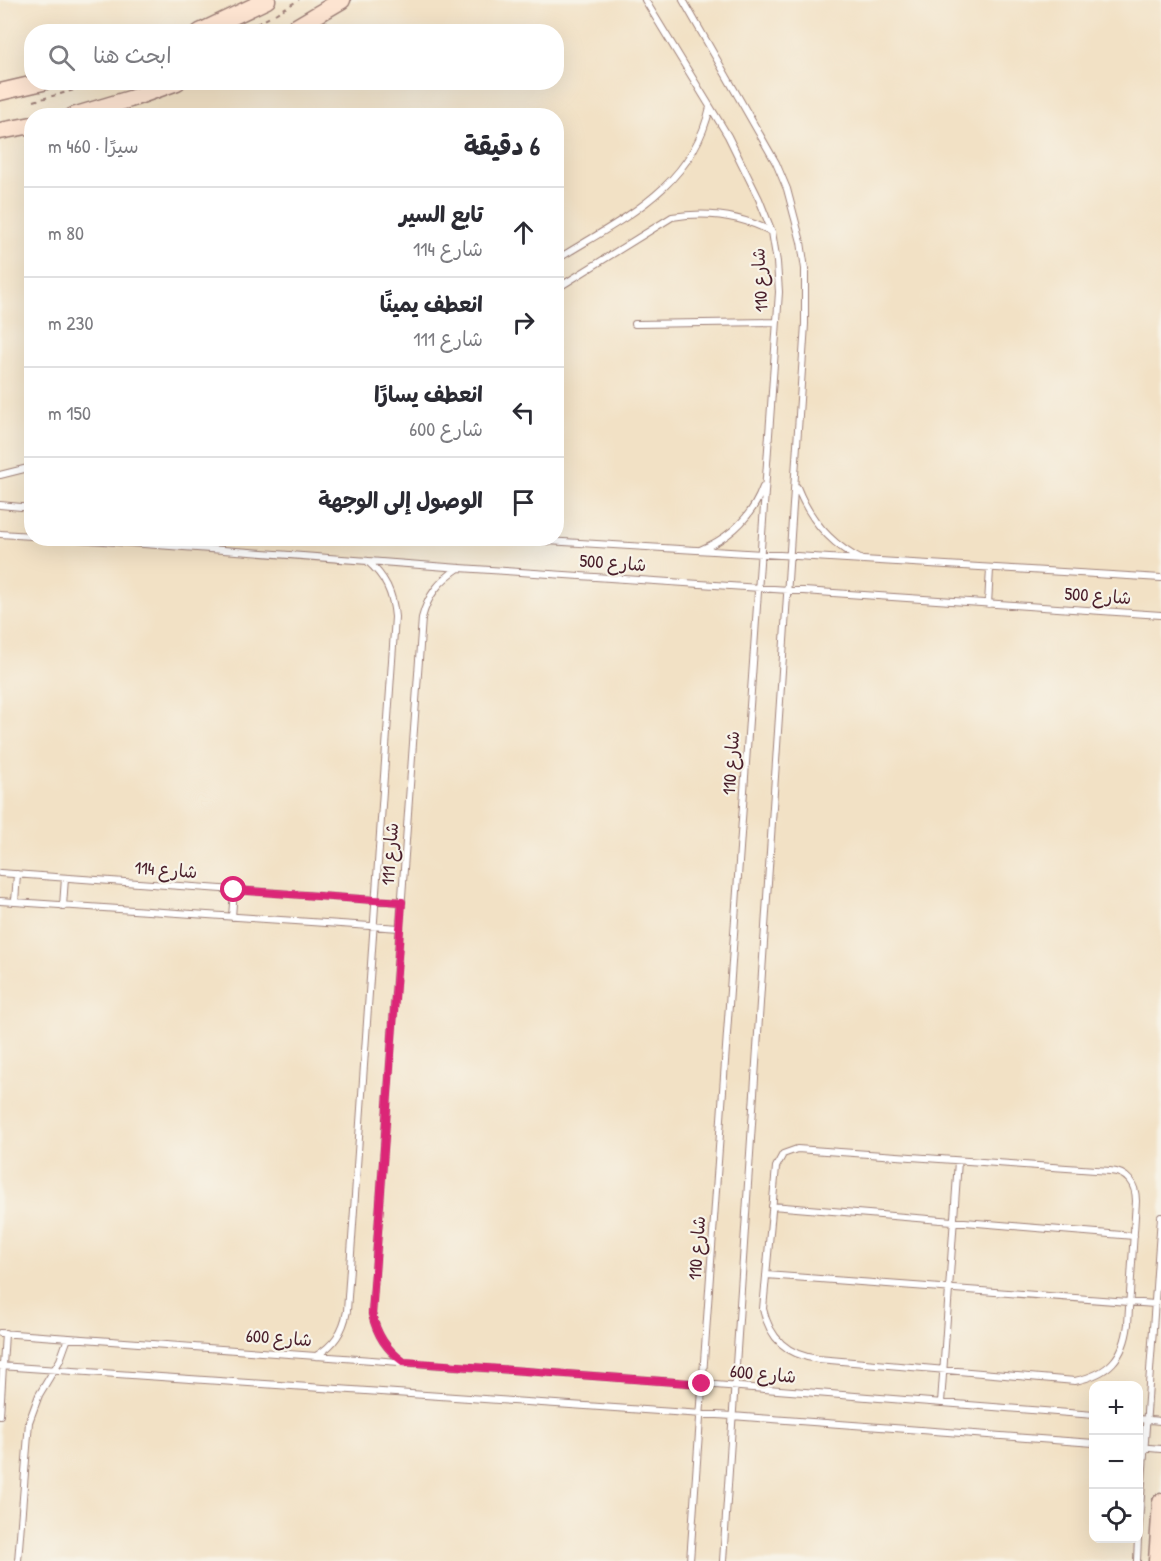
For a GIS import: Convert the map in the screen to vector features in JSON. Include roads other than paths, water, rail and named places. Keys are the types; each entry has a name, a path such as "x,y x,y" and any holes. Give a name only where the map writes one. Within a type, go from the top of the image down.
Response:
{"street":[{"path":"217,24 267,0"},
{"path":"302,24 342,0"},
{"path":"0,92 24,86"},
{"path":"100,108 155,90"},
{"path":"0,131 24,126"},
{"path":"1157,1561 1161,1502"}],"lane":[{"name":"شارع 110","path":"645,0 710,106 744,168 772,232 777,262 777,322 767,478 690,1561"},
{"path":"683,0 776,163 787,189 801,242 805,269 806,306 723,1561"},
{"path":"564,255 646,203 669,184 696,148 710,106"},
{"path":"564,284 672,217 690,214 724,215 758,224 772,232"},
{"path":"635,324 777,322"},
{"path":"0,475 24,469"},
{"path":"698,551 721,540 742,523 757,502 767,478"},
{"path":"795,483 810,516 821,530 849,553 865,561"},
{"path":"0,505 24,507"},
{"path":"0,534 24,536"},
{"name":"شارع 500","path":"564,542 1161,578"},
{"name":"شارع 500","path":"168,546 1161,615"},
{"name":"شارع 111","path":"316,1356 334,1342 345,1322 347,1311 395,616 390,591 376,569 366,561"},
{"name":"شارع 111","path":"404,1362 386,1346 379,1336 372,1314 422,618 431,594 444,579 460,568"},
{"path":"988,604 990,568"},
{"name":"شارع 114","path":"0,873 402,902"},
{"path":"15,902 16,874"},
{"path":"63,906 65,878"},
{"path":"232,917 234,890"},
{"path":"0,901 400,928"},
{"path":"792,1149 958,1161 1121,1173 1130,1180 1135,1190 1134,1236 1126,1338 1113,1363 1102,1372 1075,1381 944,1372 804,1358 781,1345 772,1334 766,1322 764,1309 766,1275 777,1162 783,1154 792,1149"},
{"path":"941,1403 958,1161"},
{"path":"772,1206 1134,1236"},
{"path":"1142,1489 1161,1217"},
{"path":"766,1275 1155,1304"},
{"path":"0,1416 3,1333"},
{"name":"شارع 600","path":"3,1333 735,1386 1089,1415"},
{"path":"18,1561 28,1429 39,1395 54,1370 68,1338"},
{"path":"2,1366 1089,1443"},
{"path":"1143,1419 1161,1421"},
{"path":"1146,1447 1161,1449"},
{"path":"1137,1561 1138,1543"}]}
